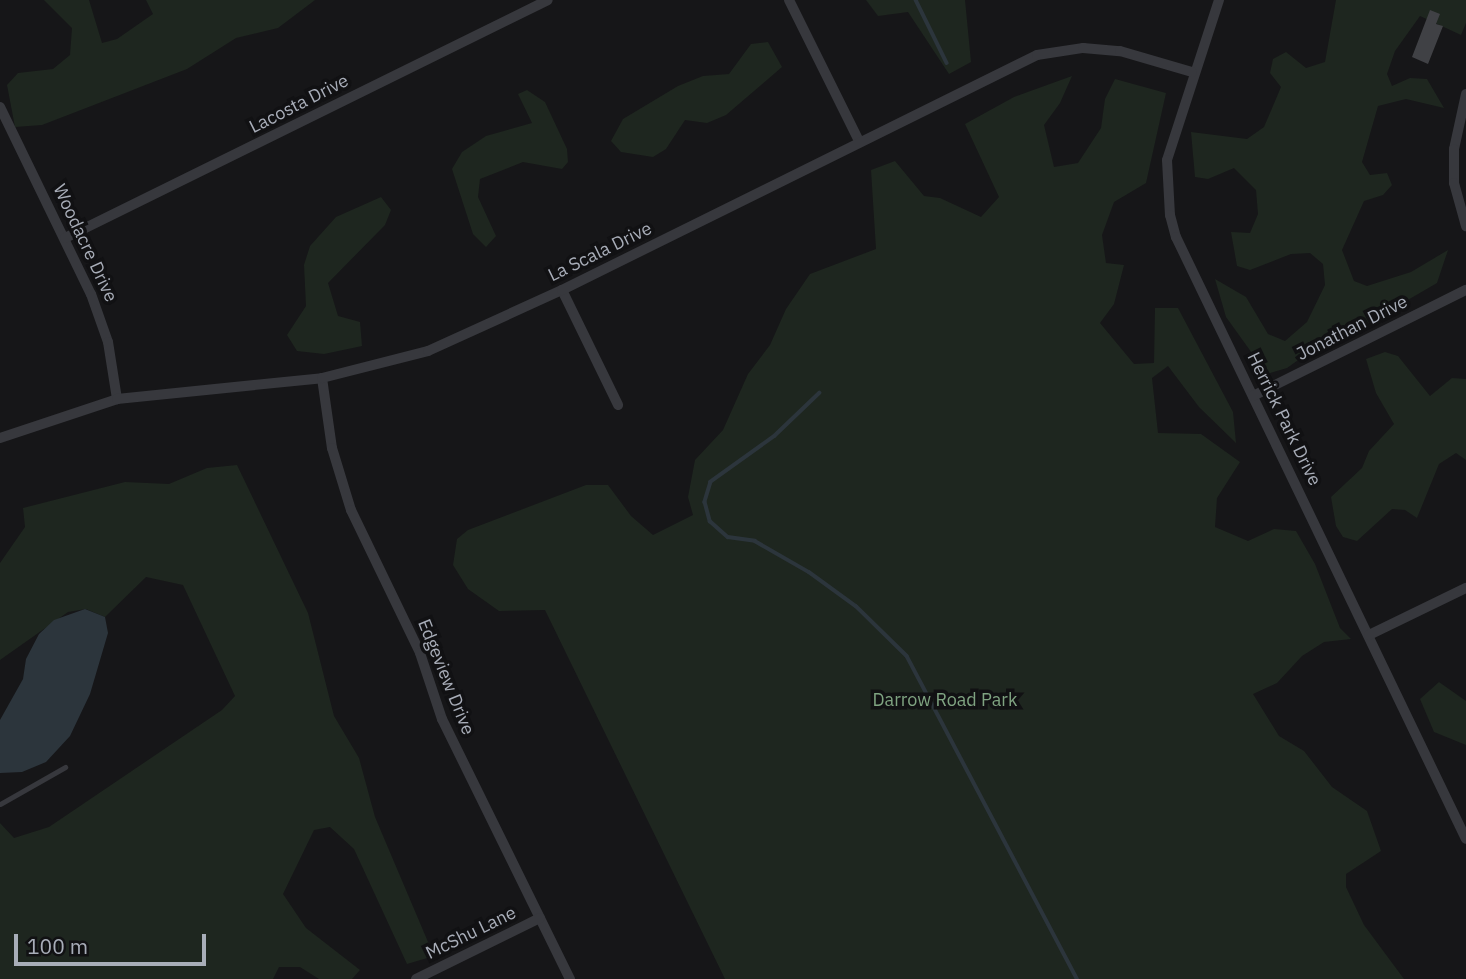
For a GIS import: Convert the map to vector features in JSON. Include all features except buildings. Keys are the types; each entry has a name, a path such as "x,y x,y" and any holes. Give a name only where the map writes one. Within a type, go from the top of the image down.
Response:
{"street":[{"name":"Lacosta Drive","path":"65,239 548,0"},
{"path":"789,0 859,141"},
{"name":"Herrick Park Drive","path":"1219,0 1192,72 1167,160 1170,215 1253,396 1466,839"},
{"name":"La Scala Drive","path":"0,438 117,399 322,378 428,351 562,290 1019,62 1059,50 1120,51 1192,72"},
{"path":"1466,93 1454,160 1454,183 1466,226"},
{"name":"Woodacre Drive","path":"0,107 65,239 104,327 117,399"},
{"path":"562,290 618,405"},
{"name":"Jonathan Drive","path":"1253,396 1466,290"},
{"name":"Edgeview Drive","path":"322,378 332,448 351,510 420,653 442,719 570,979"},
{"path":"1369,635 1466,587"},
{"name":"McShu Lane","path":"416,979 540,918"}],"lane":[{"path":"0,804 65,767"}],"green space":[{"path":"44,0 89,0 102,43 117,39 153,14 146,0 315,0 278,28 236,38 187,69 42,125 15,127 7,85 18,73 53,69 70,55 72,28"},
{"path":"866,0 965,0 971,62 949,74 908,12 878,16"},
{"path":"1336,0 1466,0 1466,23 1461,35 1420,16 1395,51 1387,74 1392,86 1410,78 1427,79 1444,108 1406,99 1378,106 1362,162 1370,175 1387,173 1392,185 1383,195 1364,201 1342,250 1354,281 1367,286 1411,272 1448,250 1437,283 1339,340 1322,343 1287,368 1267,374 1226,317 1215,279 1246,297 1268,334 1285,341 1307,322 1325,285 1323,264 1310,253 1291,254 1250,270 1237,266 1231,232 1250,233 1258,214 1256,190 1234,168 1208,179 1195,177 1191,132 1247,139 1264,127 1281,87 1270,73 1273,59 1286,52 1306,68 1325,62"},
{"path":"768,42 782,67 726,115 707,123 685,120 666,149 653,157 621,152 611,141 623,119 678,86 703,76 729,74 751,44"},
{"name":"Darrow Road Park","path":"1072,76 1060,103 1044,125 1054,167 1078,163 1101,128 1105,99 1115,79 1166,93 1146,183 1114,202 1102,235 1106,263 1124,265 1114,304 1100,323 1134,364 1154,363 1155,308 1178,308 1233,412 1236,443 1199,407 1168,366 1152,378 1158,433 1201,434 1240,462 1217,498 1215,527 1248,541 1274,529 1296,531 1315,564 1340,628 1351,639 1324,642 1302,656 1277,683 1253,694 1279,736 1304,751 1332,787 1367,811 1381,851 1346,874 1346,887 1364,925 1404,979 725,979 545,610 499,611 468,589 453,565 457,539 468,530 586,485 608,485 631,516 653,535 693,515 688,497 695,460 723,430 748,374 770,345 786,309 810,274 876,249 871,170 895,161 924,196 940,198 981,217 999,197 965,124 1014,97"},
{"path":"527,90 545,102 567,149 568,162 562,169 523,162 480,179 478,197 496,236 486,247 473,234 452,169 462,152 486,136 532,123 518,94"},
{"path":"381,197 391,210 385,225 328,283 338,316 360,322 362,346 324,354 297,351 287,335 306,306 304,265 310,246 336,217"},
{"path":"1385,352 1398,356 1430,396 1452,378 1466,379 1466,460 1456,453 1439,464 1417,518 1405,510 1392,509 1357,541 1343,537 1336,526 1331,497 1362,468 1369,451 1394,424 1376,393 1366,359"},
{"path":"237,465 308,613 334,716 359,758 375,817 434,956 407,964 354,849 330,827 314,830 283,894 306,928 360,970 352,979 319,979 300,967 279,967 273,979 0,979 0,823 14,838 49,827 222,710 235,696 183,585 146,577 105,617 86,609 68,612 0,660 0,563 25,527 23,508 125,482 169,484 207,468"},
{"path":"1439,682 1466,701 1466,745 1434,732 1420,699"}],"shaded area":[{"path":"85,609 105,617 108,633 90,694 70,736 46,762 22,772 0,773 0,720 23,679 26,659 39,634 54,620"}],"waterway":[{"path":"916,0 947,63"},
{"path":"820,393 775,436 711,482 705,502 710,521 728,537 755,541 809,572 856,606 907,656 1077,979"}]}
